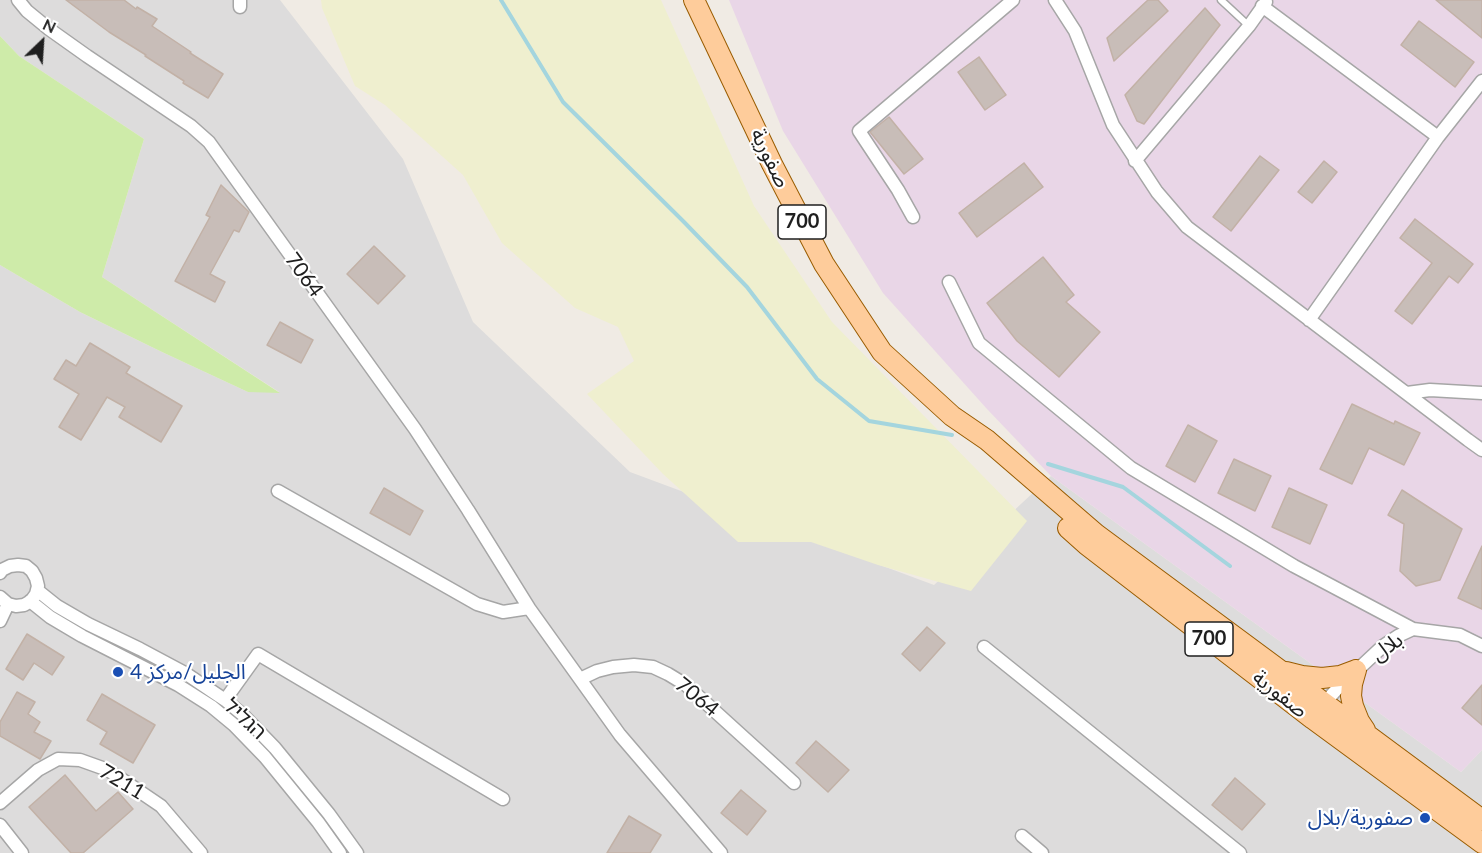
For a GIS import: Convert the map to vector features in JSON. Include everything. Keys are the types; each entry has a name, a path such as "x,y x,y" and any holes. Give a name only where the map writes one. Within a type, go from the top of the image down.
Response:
{"main road":[{"name":"صفورية","path":"694,0 772,164 824,264 882,352 952,416 987,440 1096,534 1281,671 1318,711 1370,737 1482,820"},
{"name":"صفورية","path":"952,416 974,446 1088,545 1318,711 1482,843"},
{"path":"1281,671 1322,678 1340,676 1356,670"},
{"path":"1356,670 1352,684 1353,706 1359,721 1370,737"}],"street":[{"name":"7064","path":"18,0 27,11 49,29 191,126 209,142 415,429 529,609 620,735 721,853"},
{"path":"913,218 860,130 1013,0"},
{"path":"1054,0 1075,31 1113,125 1157,192 1187,227 1482,450"},
{"path":"1135,161 1265,3 1438,137"},
{"path":"1309,320 1438,137 1482,81"},
{"path":"949,282 979,343 1131,468 1294,566 1413,629"},
{"path":"1407,393 1430,390 1482,393"},
{"path":"278,491 477,604 503,612 529,609"},
{"path":"0,621 4,601 16,606 24,605 30,601 37,590 36,578 26,566 18,564 1,571"},
{"name":"הגליל","path":"37,590 57,606 185,673 225,700 275,748 329,814 357,853"},
{"name":"הגליל","path":"30,601 50,617 82,636 178,685 211,706 234,725 265,757 340,853"},
{"name":"بلال","path":"1318,711 1356,670 1383,646 1413,629 1460,634 1482,646"},
{"path":"984,648 1240,853"},
{"path":"225,700 258,654 503,799"},
{"name":"7064","path":"580,679 597,671 634,665 653,667 668,674 686,685 794,783"},
{"name":"7211","path":"0,803 38,770 58,759 80,760 108,770 161,806 201,853"},
{"path":"0,825 22,853"},
{"path":"1022,836 1042,853"}],"lane":[{"path":"1221,0 1248,26"}],"shaded area":[{"path":"0,0 280,0 403,159 473,322 630,472 934,585 1051,476 1461,772 1482,750 1482,853 0,853 0,265 80,312 248,392 279,392 102,277 144,139 19,56 0,36"},
{"path":"729,0 1482,0 1482,750 1461,772 1051,476 987,409 883,293 783,131"}],"green space":[{"path":"321,0 661,0 754,206 832,322 1027,521 971,591 878,565 811,542 738,542 663,474 587,394 634,361 618,327 575,308 502,243 463,175 385,105 355,86 322,8"},
{"path":"0,36 19,56 144,139 102,277 280,393 248,392 80,312 0,265"}],"building":[{"path":"66,0 124,0 136,9 137,7 157,19 152,26 223,74 208,98 109,32"},
{"path":"1148,0 1158,0 1168,11 1114,61 1107,38"},
{"path":"1436,0 1482,0 1482,38"},
{"path":"1205,8 1220,25 1144,124 1137,121 1125,95"},
{"path":"1419,21 1474,62 1455,87 1401,45"},
{"path":"979,57 1006,95 985,110 958,72"},
{"path":"889,117 923,159 904,174 870,132"},
{"path":"1260,156 1279,170 1231,231 1213,217"},
{"path":"1324,161 1337,172 1312,203 1298,192"},
{"path":"1024,163 1043,187 977,237 959,213"},
{"path":"221,185 249,212 239,232 234,230 210,274 225,282 215,302 175,281 210,217 206,215"},
{"path":"1415,219 1473,264 1458,283 1449,276 1412,324 1395,311 1432,263 1400,238"},
{"path":"374,246 405,276 378,304 347,274"},
{"path":"1043,257 1074,295 1066,302 1100,332 1059,377 1017,341 987,303"},
{"path":"280,322 313,340 301,363 267,345"},
{"path":"90,343 130,367 126,373 182,406 161,442 119,417 125,407 107,397 81,440 59,427 79,394 54,379 66,360 76,366"},
{"path":"1352,404 1394,424 1395,421 1420,433 1404,465 1369,448 1352,484 1320,469"},
{"path":"1188,425 1217,441 1195,482 1166,466"},
{"path":"1234,459 1271,476 1255,511 1218,493"},
{"path":"384,488 423,511 410,535 370,513"},
{"path":"1289,488 1327,505 1310,544 1272,527"},
{"path":"1402,490 1462,529 1440,580 1416,586 1400,571 1404,524 1388,515"},
{"path":"1482,546 1482,609 1458,598"},
{"path":"927,627 945,643 920,671 902,654"},
{"path":"27,634 64,657 52,675 34,663 23,680 6,669"},
{"path":"1482,685 1482,725 1462,708"},
{"path":"17,692 35,702 28,714 40,722 34,732 51,741 40,759 0,736 0,722"},
{"path":"102,694 155,725 133,763 100,744 107,732 87,720"},
{"path":"816,741 849,770 828,792 796,763"},
{"path":"65,775 96,811 118,792 133,809 83,853 71,853 29,807"},
{"path":"1235,778 1265,804 1242,830 1212,805"},
{"path":"741,790 766,811 747,835 721,813"},
{"path":"629,816 661,835 650,853 607,853"}],"waterway":[{"path":"501,0 563,102 747,287 817,379 869,421 952,435"},
{"path":"1048,464 1123,487 1230,566"}],"place":[{"name":"الجليل/مركز 4","path":"118,672"},
{"name":"صفورية/بلال","path":"1425,818"}]}
